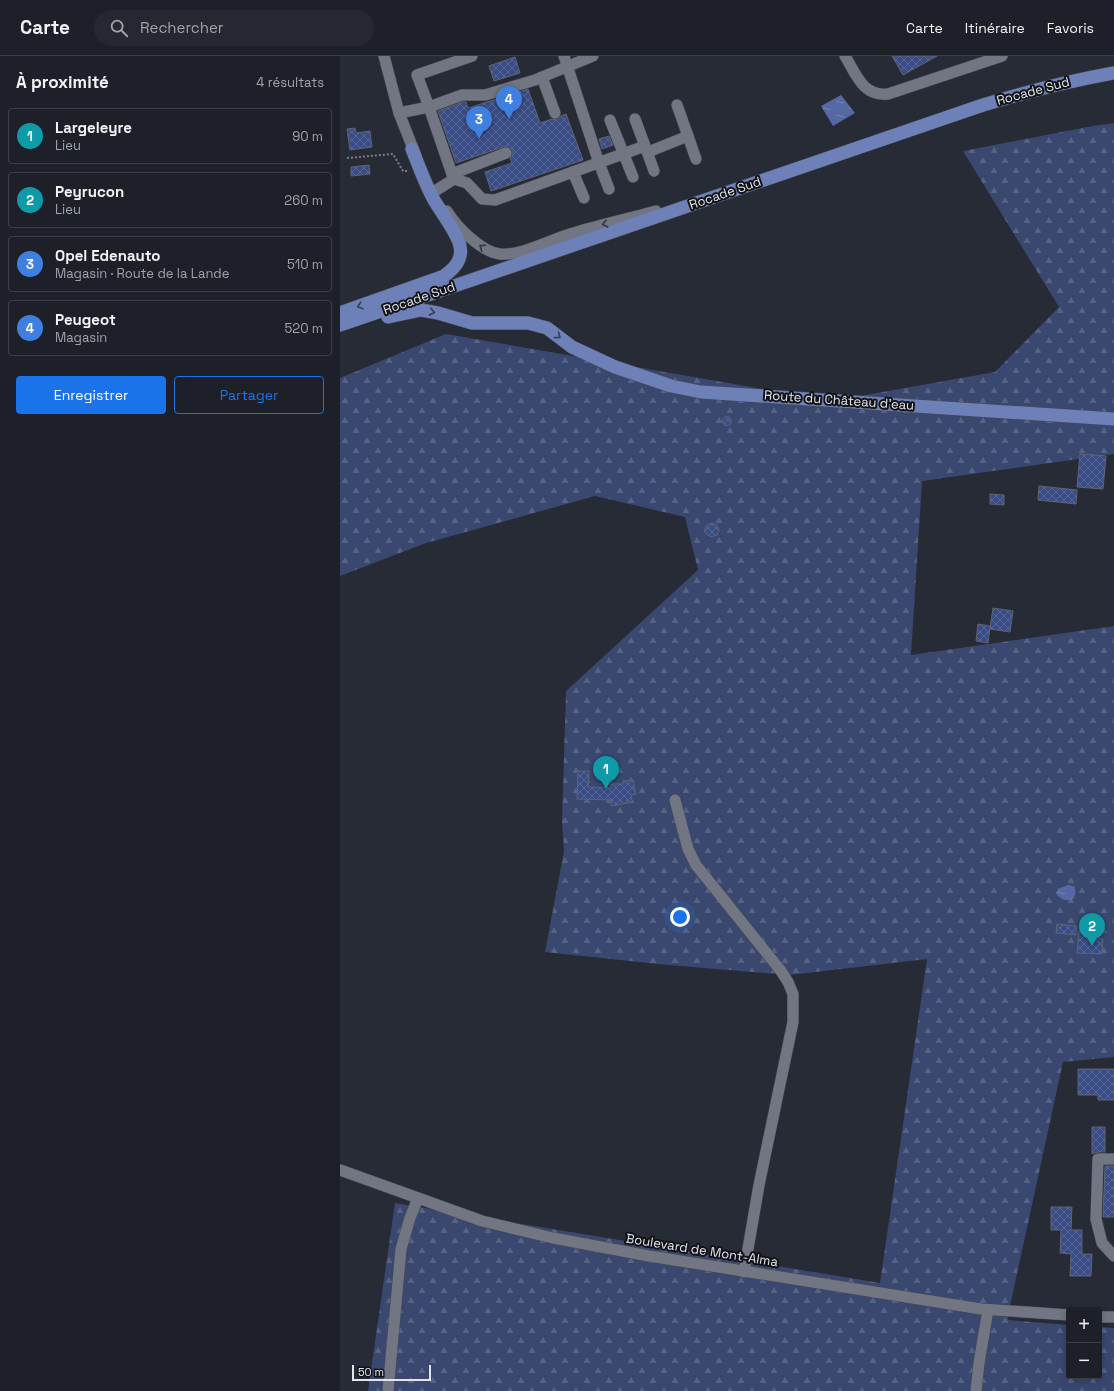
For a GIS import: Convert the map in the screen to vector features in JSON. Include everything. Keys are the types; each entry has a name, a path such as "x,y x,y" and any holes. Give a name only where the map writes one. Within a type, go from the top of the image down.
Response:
{"main road":[{"path":"1076,80 1114,70"},
{"name":"Rocade Sud","path":"340,325 983,105 1026,92 1114,73"},
{"path":"340,313 444,276 454,268 459,259 460,245 455,233 433,198 412,149"},
{"name":"Route du Château d'eau","path":"340,329 402,313 421,310 438,312 472,323 528,322 547,328 572,347 615,367 671,386 701,392 1114,419"}],"street":[{"path":"384,56 399,113 412,149 449,214 473,241 488,251 500,254 512,253 578,231 725,194"},
{"path":"472,56 417,75 453,177 467,183 482,199 495,200 623,154 646,149 688,136"},
{"path":"399,113 429,107 462,95 485,95 542,77 565,61 592,56"},
{"path":"845,56 866,90 880,95 888,94 1002,56"},
{"path":"565,61 609,189"},
{"path":"542,77 555,113"},
{"path":"677,105 696,159"},
{"path":"635,119 654,171"},
{"path":"610,120 633,177"},
{"path":"435,191 453,177 506,153"},
{"path":"573,172 584,198"},
{"path":"675,800 688,849 696,864 780,971 788,982 793,994 793,1022 759,1185 744,1272"},
{"path":"1114,1158 1098,1159 1096,1219 1102,1243 1114,1256"},
{"name":"Boulevard de Mont-Alma","path":"340,1170 482,1221 526,1232 641,1255 981,1309 1066,1315"},
{"path":"388,1391 401,1249 410,1218 418,1198"},
{"path":"976,1391 987,1316"},
{"path":"1102,1317 1114,1317"}],"path":[{"path":"347,158 393,154 403,171 422,170"}],"green space":[{"path":"1114,123 1114,454 922,481 911,655 1114,626 1114,1057 1063,1062 1008,1320 1066,1325 1066,1379 1102,1379 1102,1327 1114,1328 1114,1391 368,1391 395,1203 880,1283 927,959 789,975 658,964 545,952 564,851 562,821 566,691 698,570 685,517 595,496 426,543 340,576 340,378 446,334 832,401 995,372 1059,307 963,151"}],"water":[{"path":"841,95 855,113 833,126 821,106"},
{"path":"1068,885 1075,887 1075,895 1071,900 1063,899 1056,893 1058,889"}],"building":[{"path":"892,56 937,56 903,75"},
{"path":"515,57 520,73 494,81 489,66"},
{"path":"528,89 540,123 552,119 557,120 566,114 583,160 491,191 485,172 512,163 510,158 513,154 512,150 506,146 456,163 438,111 463,102 466,102 468,108"},
{"path":"355,128 356,133 370,131 372,147 350,150 347,129"},
{"path":"609,136 613,145 602,149 599,139"},
{"path":"369,165 370,174 351,176 351,167"},
{"path":"727,416 732,421 727,426 722,421"},
{"path":"1080,454 1106,456 1103,489 1077,487"},
{"path":"1039,486 1077,490 1076,504 1038,500"},
{"path":"990,494 1004,495 1004,505 990,504"},
{"path":"712,523 717,525 719,530 717,535 712,537 707,535 704,530 707,525"},
{"path":"993,608 1013,611 1010,632 990,629"},
{"path":"978,624 990,626 988,643 976,641"},
{"path":"578,771 589,771 588,787 611,788 611,784 623,784 623,781 633,780 636,794 631,795 632,802 612,806 611,800 577,799"},
{"path":"1057,924 1076,926 1076,935 1056,933"},
{"path":"1079,931 1093,932 1092,937 1103,939 1102,954 1077,953"},
{"path":"1078,1069 1114,1069 1114,1100 1098,1100 1098,1095 1078,1095"},
{"path":"1092,1127 1105,1127 1105,1152 1092,1154"},
{"path":"1105,1166 1114,1166 1114,1217 1103,1217"},
{"path":"1051,1207 1072,1207 1071,1230 1082,1230 1082,1254 1092,1254 1091,1276 1070,1276 1071,1254 1060,1253 1061,1230 1051,1230"}],"place":[{"name":"Peugeot","path":"509,119"},
{"name":"Opel Edenauto","path":"479,139"},
{"name":"Largeleyre","path":"606,789"},
{"name":"Peyrucon","path":"1092,946"}]}
